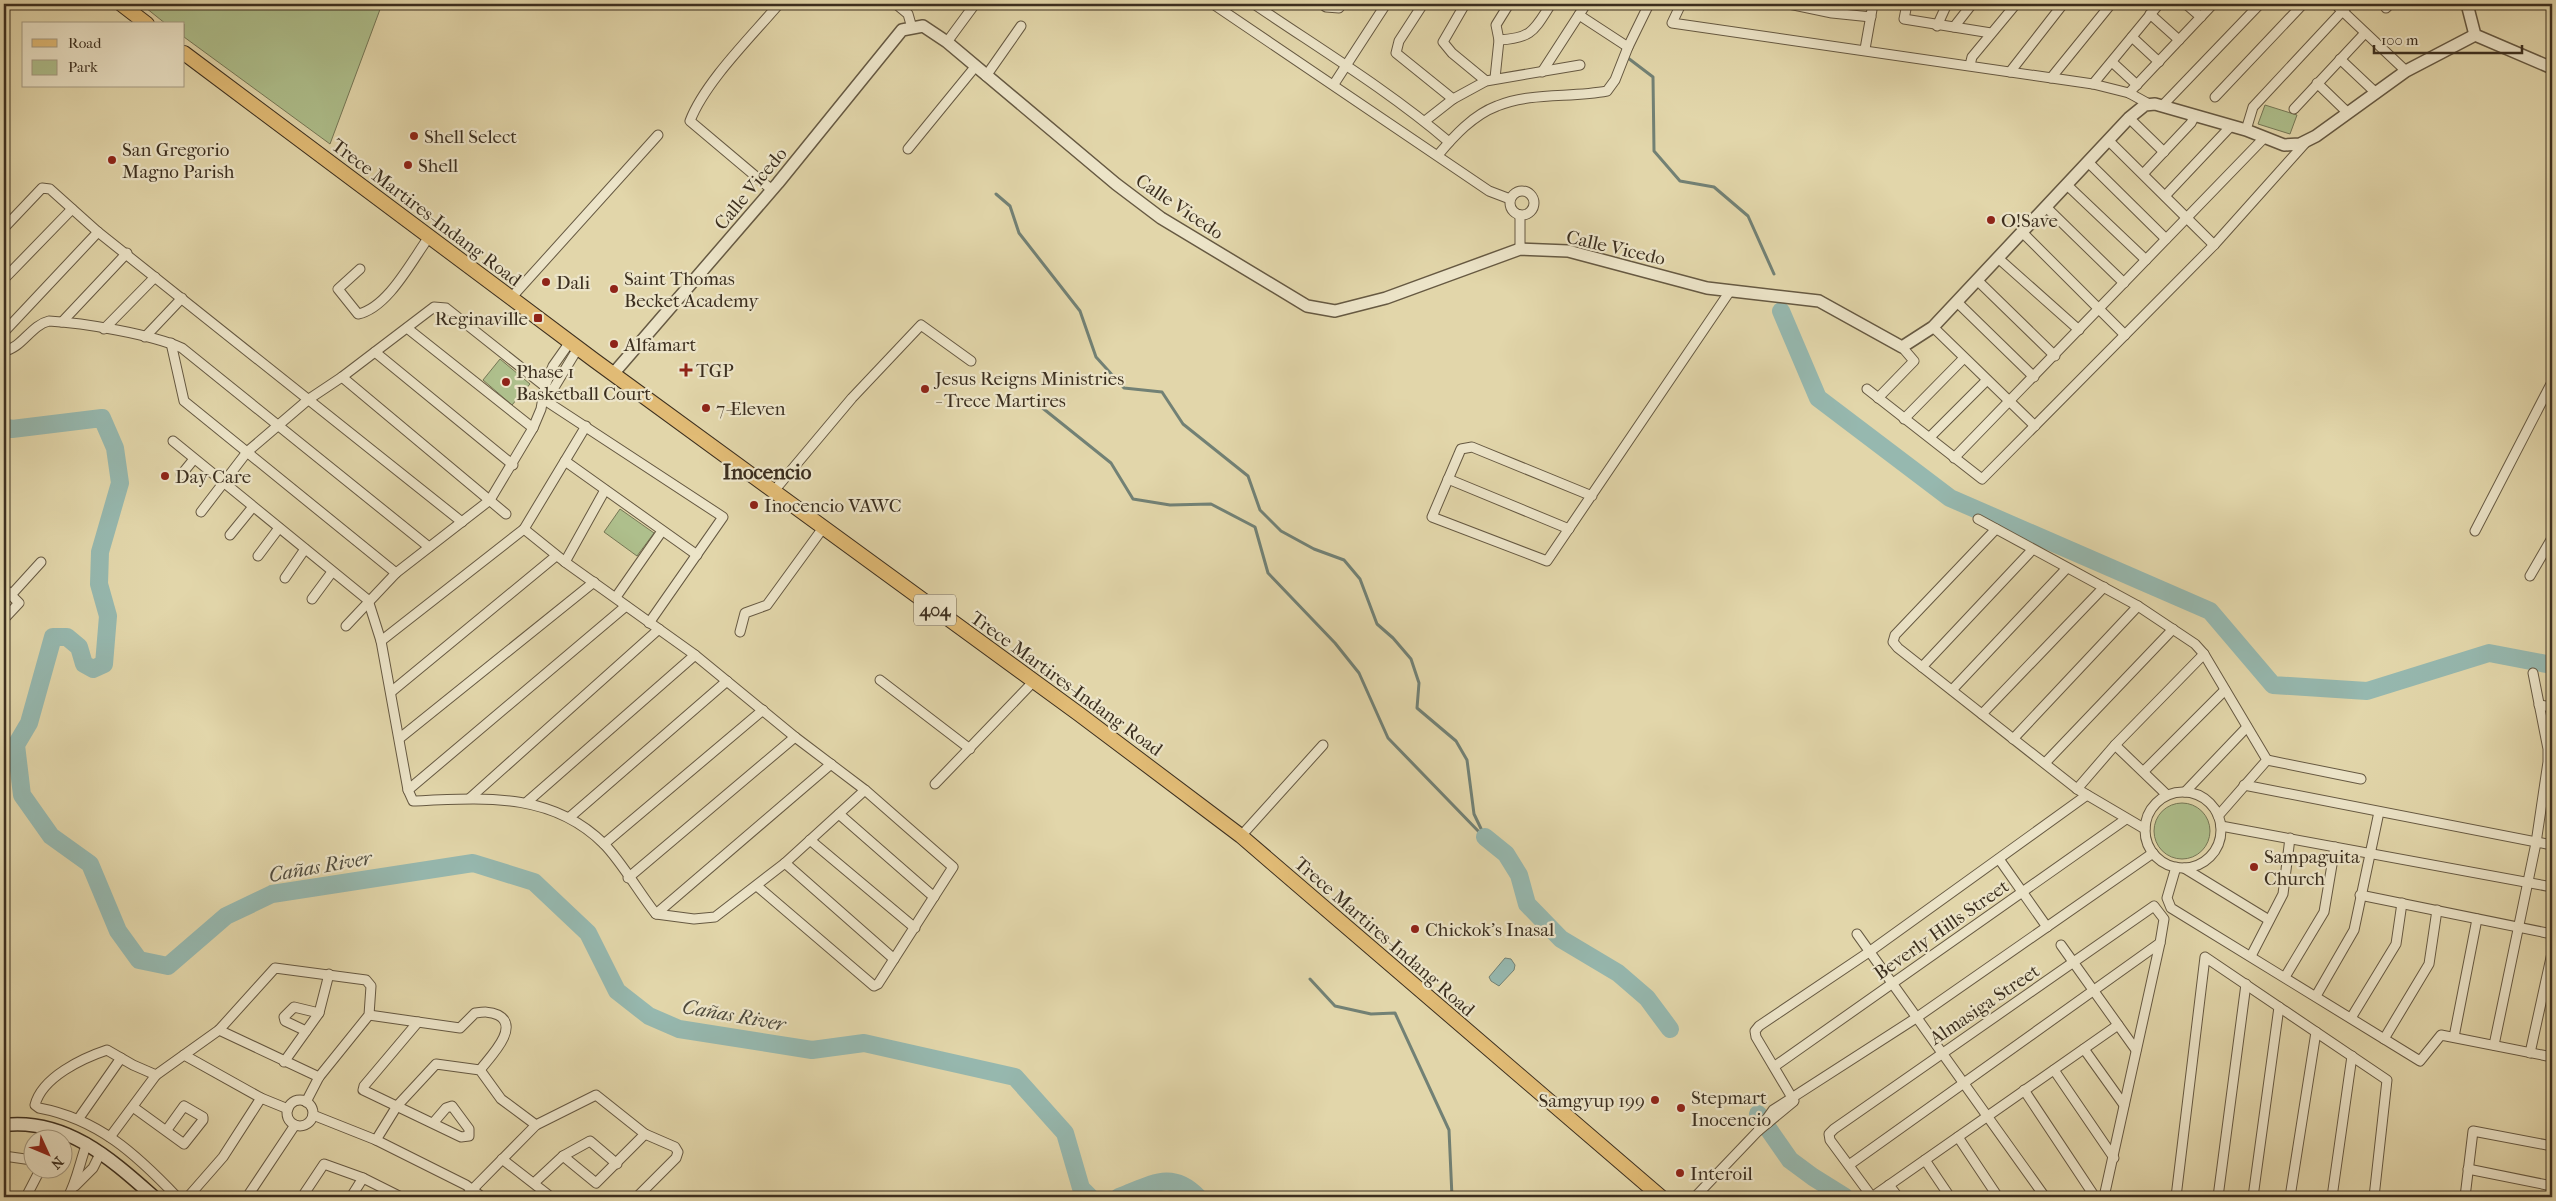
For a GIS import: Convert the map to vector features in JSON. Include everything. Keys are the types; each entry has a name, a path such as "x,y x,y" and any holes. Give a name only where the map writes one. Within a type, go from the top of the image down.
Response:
{"main road":[{"path":"121,4 144,22"},
{"name":"Trece Martires-Indang Road","path":"185,54 613,374 1034,681 1241,836 1661,1197"},
{"path":"4,1125 37,1125 63,1132 101,1152 154,1197"}],"street":[{"path":"772,190 690,121 695,109 716,79 779,4"},
{"path":"896,4 908,14 912,28"},
{"path":"947,42 976,4"},
{"path":"1213,4 1334,84 1489,191 1510,199"},
{"path":"1254,4 1347,64 1448,142"},
{"path":"1322,4 1326,7 1339,8 1342,4"},
{"path":"1334,84 1386,4"},
{"path":"1423,4 1400,41 1396,53 1453,100"},
{"path":"1465,4 1442,42 1452,53 1491,80"},
{"path":"1491,80 1499,40 1496,25 1509,4"},
{"path":"1499,40 1520,39 1534,30 1551,4"},
{"path":"1542,72 1586,4"},
{"path":"1438,155 1448,142 1478,116 1495,106 1511,102 1607,91 1615,80 1628,47 1649,4"},
{"path":"1681,4 1672,23 1970,64 2093,84 2129,93 2149,104 2246,130 2264,138 2293,145 2308,141"},
{"path":"1791,4 1833,8 1870,17"},
{"path":"1865,49 1872,4"},
{"path":"1907,4 1904,19 1937,26 1954,26 1991,33"},
{"path":"1937,26 1947,4"},
{"path":"1954,26 1971,4"},
{"path":"1970,64 1972,57 2016,4"},
{"path":"2010,72 2063,4"},
{"path":"2051,78 2111,4"},
{"path":"2093,84 2159,4"},
{"path":"2186,4 2201,17"},
{"path":"2129,93 2213,4"},
{"path":"2162,106 2260,4"},
{"path":"2215,97 2303,4"},
{"path":"2335,4 2346,7 2365,33 2406,71"},
{"path":"2468,4 2475,35"},
{"path":"2246,130 2253,106 2346,7"},
{"path":"2150,14 2179,40"},
{"path":"1578,15 1628,47"},
{"name":"Calle Vicedo","path":"613,374 772,190 902,30 923,26 947,42 1116,184 1161,218 1307,306 1335,311 1386,298 1520,249 1568,251 1707,288 1819,300 1902,347"},
{"path":"986,76 1021,26"},
{"path":"2294,109 2365,33"},
{"path":"2475,35 2552,68"},
{"path":"1867,389 1982,479 2214,245 2308,141 2406,71 2475,35"},
{"path":"2132,37 2159,62"},
{"path":"2340,59 2375,92"},
{"path":"2112,62 2137,85"},
{"path":"1424,122 1453,100 1491,80 1580,65"},
{"path":"908,149 975,67"},
{"path":"2317,83 2348,113"},
{"path":"1878,398 1914,361 1902,347 1933,328 2128,118 2149,104"},
{"path":"2142,174 2191,123 2195,115"},
{"path":"2128,118 2164,152"},
{"path":"2165,196 2231,126"},
{"path":"511,298 658,135"},
{"path":"1954,458 2055,356 2166,238 2264,138"},
{"path":"2108,140 2214,245"},
{"path":"2088,162 2166,238"},
{"path":"2066,184 2146,260"},
{"path":"4,228 42,188 50,189 98,232 462,522"},
{"path":"1521,190 1532,196 1532,208 1526,214 1520,215 1511,209 1510,199 1513,194 1521,190"},
{"path":"2046,207 2124,283"},
{"path":"4,279 72,209"},
{"path":"1520,215 1520,249"},
{"path":"4,332 98,232"},
{"path":"2022,232 2126,335"},
{"path":"360,269 338,289 358,314 382,300 396,287 429,237"},
{"path":"62,322 126,253"},
{"path":"1998,258 2078,330"},
{"path":"104,329 155,277"},
{"path":"1977,280 2055,356"},
{"path":"1592,496 1472,448 1461,449 1432,518 1547,561 1592,496 1730,291"},
{"path":"145,337 182,298"},
{"path":"1957,302 2034,377"},
{"path":"200,512 247,452 309,399 342,377 434,307 446,308 549,389"},
{"path":"4,350 14,347 45,321 62,322 145,337 171,343 182,348 429,547"},
{"path":"773,492 852,398 920,325 971,361"},
{"path":"407,328 533,428"},
{"path":"1933,328 2036,426"},
{"path":"171,343 184,401 396,574"},
{"path":"549,389 554,366 574,345"},
{"path":"346,626 368,600 396,574 490,500 513,465 533,428 549,389 574,345"},
{"path":"375,352 513,465"},
{"path":"1904,419 1964,358"},
{"path":"342,377 506,514"},
{"path":"1930,437 1987,380"},
{"path":"2475,531 2552,382"},
{"path":"543,403 586,426 723,518 649,622"},
{"path":"381,641 524,529 586,426"},
{"path":"173,441 252,508 368,600 381,641 408,790 413,801 470,798 527,802 570,817 604,844 656,914 694,919 715,917 757,886 865,790"},
{"path":"181,475 194,459"},
{"path":"565,461 696,555"},
{"path":"1448,479 1569,529"},
{"path":"565,562 605,490"},
{"path":"230,535 252,508"},
{"path":"1978,519 2138,606 2195,644 2204,654 2267,760 2361,779"},
{"path":"258,556 279,528"},
{"path":"740,632 745,613 767,605 823,528"},
{"path":"524,529 556,556 695,655 795,737 865,790 951,863 953,867 952,872 878,984 870,984 757,886"},
{"path":"1996,529 1895,635 1894,642 1898,648 2077,789 2145,829"},
{"path":"616,597 662,531"},
{"path":"2530,576 2552,538"},
{"path":"285,578 305,549"},
{"path":"1922,667 2032,550"},
{"path":"391,692 556,556"},
{"path":"4,619 19,603 7,592 41,562"},
{"path":"1952,690 2067,568"},
{"path":"312,599 332,572"},
{"path":"400,738 594,582"},
{"path":"1982,714 2104,587"},
{"path":"408,790 626,606"},
{"path":"2013,738 2138,606"},
{"path":"470,798 659,629"},
{"path":"2045,764 2173,629"},
{"path":"2077,789 2116,745 2204,654"},
{"path":"527,802 695,655"},
{"path":"2494,1045 2517,927 2536,843 2550,749 2538,705 2533,674"},
{"path":"880,680 970,749"},
{"path":"570,817 727,681"},
{"path":"935,784 1034,681"},
{"path":"2144,771 2225,690"},
{"path":"2538,705 2552,707"},
{"path":"604,844 763,710"},
{"path":"2185,792 2247,727"},
{"path":"628,878 795,737"},
{"path":"1241,836 1322,745"},
{"path":"2116,745 2167,795"},
{"path":"2218,816 2267,760"},
{"path":"656,914 831,764"},
{"path":"2244,785 2552,845"},
{"path":"2180,867 2196,865 2207,859 2215,850 2220,838 2221,826 2218,816 2205,799 2185,792 2167,795 2156,803 2148,815 2145,829 2148,846 2153,853 2167,864 2180,867 2269,920"},
{"path":"1793,1099 1756,1037 1755,1031 1759,1026 1869,952 2087,795"},
{"path":"2316,996 2354,930 2379,812"},
{"path":"838,814 934,897"},
{"name":"Beverly Hills Street","path":"1775,1066 2126,819"},
{"path":"2221,826 2552,887"},
{"path":"2251,956 2283,894 2290,838"},
{"path":"810,840 914,928"},
{"path":"2285,977 2324,912 2335,847"},
{"path":"1695,1197 1764,1124 1806,1089 1916,1018 2153,853"},
{"path":"1999,859 2047,927"},
{"path":"785,863 894,959"},
{"path":"2180,867 2167,898 2171,908 2420,1061 2441,1034 2552,1057"},
{"path":"2360,895 2552,934"},
{"path":"2351,1018 2396,944 2402,904"},
{"name":"Almasiga Street","path":"1849,1165 1830,1140 1829,1134 1834,1129 2154,906 2164,919 2160,943"},
{"path":"2384,1039 2429,964 2437,910"},
{"path":"2454,1037 2477,919"},
{"path":"1857,934 2045,1197"},
{"path":"2118,1025 1872,1197 1849,1165 2160,943"},
{"path":"2104,1197 2160,943"},
{"path":"2061,945 2072,964 2136,1050"},
{"path":"2530,1053 2552,953"},
{"path":"2176,1197 2205,957 2387,1080 2374,1197"},
{"path":"110,1137 156,1075 219,1030 275,968 329,974 369,982 369,1015 319,1077 306,1102"},
{"path":"284,1062 319,1013 329,974"},
{"path":"2218,1197 2246,984"},
{"path":"306,1032 285,1021 284,1017 292,1007 319,1013"},
{"path":"2253,1197 2279,1007"},
{"path":"369,1015 460,1028 475,1013 494,1013 502,1018 507,1027 504,1037 480,1070"},
{"path":"418,1022 364,1086 363,1090 367,1094 434,1122"},
{"path":"219,1030 319,1077"},
{"path":"2290,1197 2316,1032"},
{"path":"2084,1049 2124,1105"},
{"path":"156,1075 108,1050 73,1066 49,1083 36,1100 36,1105 39,1108 79,1118 110,1137 143,1163 176,1197"},
{"path":"184,1056 262,1098 288,1109"},
{"path":"2332,1197 2352,1056"},
{"path":"79,1118 121,1058"},
{"path":"376,1140 397,1106 436,1064 480,1070 502,1099 536,1125"},
{"path":"2054,1070 2114,1158"},
{"path":"2024,1090 2095,1197"},
{"path":"465,1197 536,1125 596,1095 645,1134 675,1147 678,1152 676,1158 637,1197"},
{"path":"188,1197 223,1157 262,1098"},
{"path":"294,1102 306,1102 312,1108 313,1115 304,1125 295,1125 289,1118 288,1109 294,1102"},
{"path":"133,1106 166,1131"},
{"path":"313,1115 376,1140 482,1197"},
{"path":"247,1197 295,1125"},
{"path":"2465,1197 2473,1131 2552,1146"},
{"path":"563,1156 596,1183 645,1134"},
{"path":"1958,1137 1998,1197"},
{"path":"534,1183 563,1156 590,1141 617,1164"},
{"path":"68,1197 74,1186 78,1166 88,1144"},
{"path":"74,1186 93,1168 101,1152"},
{"path":"4,1156 22,1159"},
{"path":"502,1159 551,1197"},
{"path":"1925,1160 1950,1197"},
{"path":"302,1197 324,1164 363,1178 401,1197"},
{"path":"2468,1169 2552,1186"},
{"path":"26,1197 36,1178"},
{"path":"351,1197 363,1178"},
{"path":"1889,1185 1898,1197"}],"green space":[{"path":"141,4 382,4 330,144 185,38 185,22 164,22"},
{"path":"2265,105 2297,115 2290,134 2258,124"},
{"name":"Phase 1 Basketball Court","path":"500,359 530,384 512,405 483,380"},
{"path":"620,509 654,533 637,556 604,532"},
{"path":"2176,803 2188,803 2198,807 2206,815 2210,831 2206,847 2198,855 2188,859 2176,859 2166,855 2158,847 2154,837 2154,825 2158,815 2166,807"}],"water":[{"path":"1505,958 1511,959 1515,965 1514,970 1499,986 1491,981 1489,977"}],"waterway":[{"path":"1628,58 1653,77 1654,151 1680,181 1714,187 1748,216 1774,274"},
{"path":"996,194 1010,206 1019,233 1080,311 1096,357 1124,388 1162,392 1183,424 1248,476 1260,510 1281,531 1314,549 1344,560 1360,579 1377,624 1393,638 1411,659 1419,683 1417,708 1456,741 1467,760 1474,814 1485,837"},
{"path":"1781,311 1818,398 1950,498 2210,611 2273,685 2367,691 2489,653 2552,665"},
{"path":"1040,406 1111,463 1133,499 1170,505 1211,504 1255,527 1268,573 1335,643 1359,673 1388,738 1482,835"},
{"name":"Cañas River","path":"4,427 12,429 102,418 115,448 120,483 100,552 99,584 108,616 104,664 93,669 84,664 79,647 67,637 53,637 29,723 16,745 22,795 51,836 90,864 118,931 139,960 168,966 226,916 272,894 473,863 534,882 588,933 617,991 649,1016 679,1029 812,1050 864,1043 1015,1077 1065,1133 1081,1188 1090,1197"},
{"path":"1485,837 1506,854 1519,875 1527,904 1561,939 1618,973 1647,998 1670,1029"},
{"path":"1310,979 1335,1006 1371,1014 1395,1013 1449,1130 1452,1197"},
{"path":"1758,1114 1790,1160 1845,1197"},
{"name":"Cañas River","path":"1119,1197 1160,1182 1179,1184 1188,1188 1198,1197"}],"place":[{"name":"Shell Select","path":"414,136"},
{"name":"San Gregorio Magno Parish","path":"112,160"},
{"name":"Shell","path":"408,165"},
{"name":"O!Save","path":"1991,220"},
{"name":"Dali","path":"546,282"},
{"name":"Saint Thomas Becket Academy","path":"614,289"},
{"name":"Reginaville","path":"538,318"},
{"name":"Alfamart","path":"614,344"},
{"name":"TGP","path":"686,370"},
{"name":"Phase 1 Basketball Court","path":"506,382"},
{"name":"Jesus Reigns Ministries - Trece Martires","path":"925,389"},
{"name":"7-Eleven","path":"706,408"},
{"name":"Day Care","path":"165,476"},
{"name":"Inocencio VAWC","path":"754,505"},
{"name":"Sampaguita Church","path":"2254,867"},
{"name":"Chickok's Inasal","path":"1415,929"},
{"name":"Samgyup 199","path":"1655,1100"},
{"name":"Stepmart Inocencio","path":"1681,1108"},
{"name":"Interoil","path":"1680,1173"}],"district":[{"name":"Inocencio","path":"767,472"}]}
